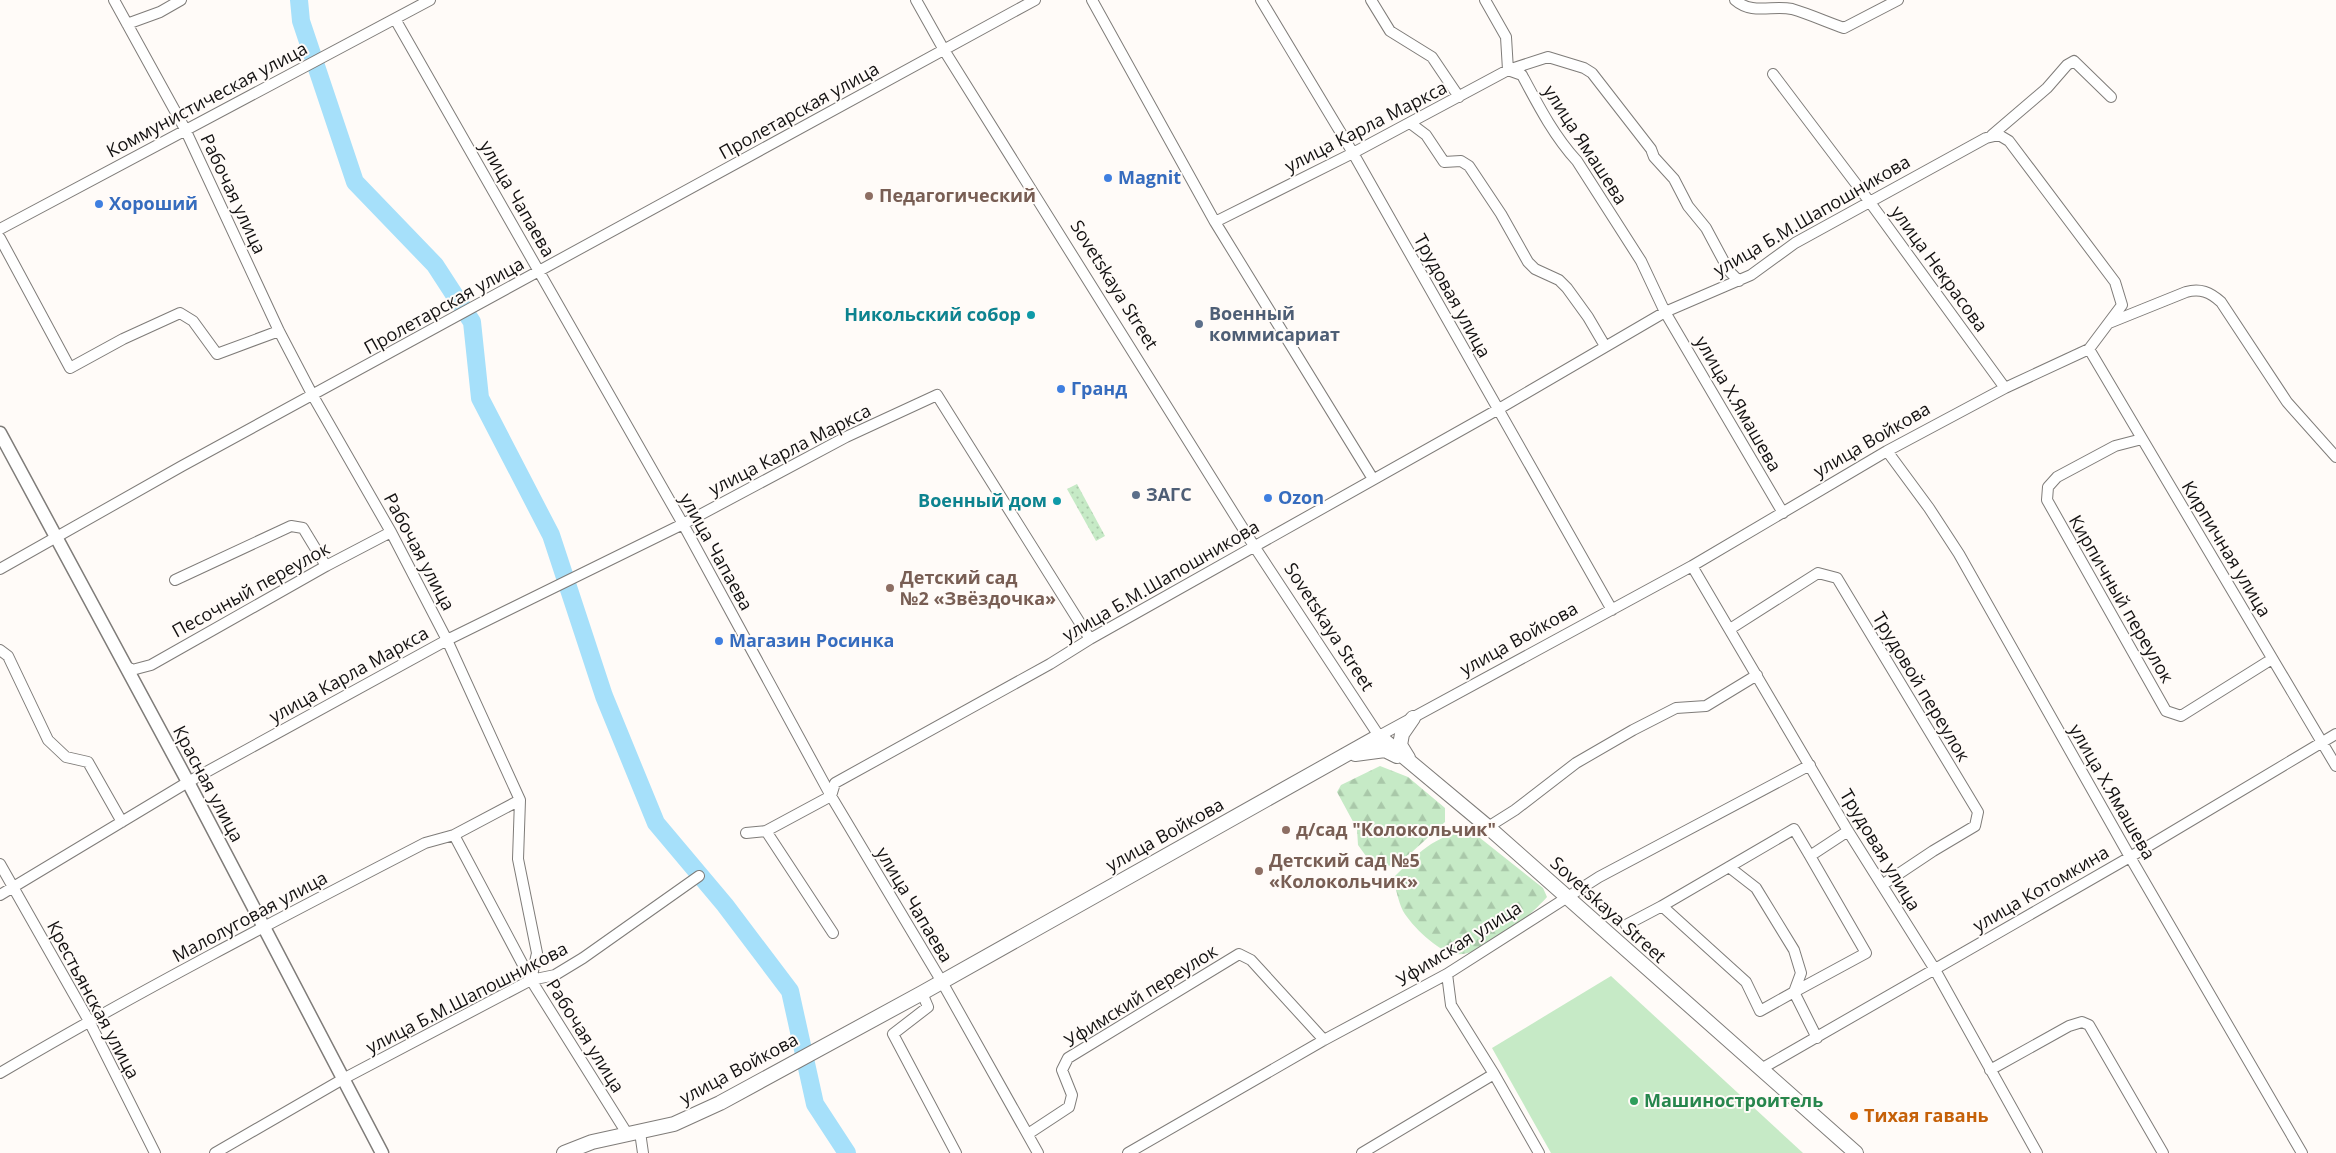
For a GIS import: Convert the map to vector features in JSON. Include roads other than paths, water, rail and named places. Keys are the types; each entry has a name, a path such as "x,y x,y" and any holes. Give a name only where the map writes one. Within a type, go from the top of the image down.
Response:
{"main road":[{"path":"1411,763 1400,746 1402,734 1413,718"},
{"name":"улица Войкова","path":"564,1153 592,1142 674,1124 720,1103 942,982 1379,736"},
{"name":"Sovetskaya Street","path":"1379,736 1488,827 1856,1153"},
{"path":"1344,756 1368,750 1386,750 1411,763"}],"street":[{"name":"Рабочая улица","path":"114,0 185,129 279,331 313,396 391,532 447,640 520,800 518,859 537,953 531,980 634,1134 643,1153"},
{"path":"127,24 160,12 181,0"},
{"name":"Коммунистическая улица","path":"0,229 430,0"},
{"name":"Sovetskaya Street","path":"916,0 944,50 1254,546 1379,736"},
{"name":"Пролетарская улица","path":"0,569 55,536 435,330 1034,0"},
{"path":"1092,0 1215,222 1373,479"},
{"name":"Трудовая улица","path":"1261,0 1354,153 1612,610"},
{"path":"1371,0 1390,31 1432,57 1459,97"},
{"path":"1485,0 1506,37 1508,70"},
{"path":"1735,0 1741,6 1752,9 1790,9 1844,28 1898,0"},
{"name":"улица Чапаева","path":"395,19 683,524 831,796 942,982 1038,1153"},
{"name":"улица Ямашева","path":"1533,63 1548,57 1584,68 1592,73 1651,149 1654,157 1674,179 1688,206 1706,228 1729,271 1739,281"},
{"name":"улица Б.М.Шапошникова","path":"746,833 766,831 831,796 835,783 1050,664 1090,638 1498,410 1665,312 1739,281 1795,244 1992,135 2046,88 2067,65 2074,61 2111,97"},
{"name":"улица Карла Маркса","path":"1215,222 1354,153 1508,70 1533,63"},
{"name":"улица Ямашева","path":"1508,70 1522,76 1564,146 1577,160 1641,261 1665,312"},
{"name":"улица Некрасова","path":"1773,74 1870,201 2005,388"},
{"path":"1410,122 1426,135 1444,162 1461,162 1469,166 1501,214 1528,262 1536,269 1559,280 1567,288 1588,317 1605,346"},
{"name":"улица Войкова","path":"1379,736 1692,566 1887,451 2005,388 2088,349 2122,305 2115,282 2009,141 2004,137 1992,135"},
{"path":"0,238 70,368 123,339 180,313 193,321 217,354 279,331"},
{"path":"2108,324 2195,289 2213,295 2221,302 2287,402 2336,457"},
{"name":"улица Х.Ямашева","path":"1665,312 1783,512"},
{"name":"Кирпичная улица","path":"2088,349 2336,766"},
{"name":"улица Карла Маркса","path":"0,895 188,782 447,640 683,524 846,437 937,395 1090,638"},
{"name":"Красная улица","path":"0,433 188,782 382,1153"},
{"name":"Кирпичный переулок","path":"2142,439 2115,446 2057,477 2048,487 2047,500 2166,711 2181,716 2272,659"},
{"name":"улица Х.Ямашева","path":"1887,451 1929,508 1959,554 2130,857 2302,1153"},
{"path":"175,580 291,526 303,528 326,566"},
{"name":"Песочный переулок","path":"126,666 132,670 151,665 326,566 391,532"},
{"name":"Трудовая улица","path":"1692,566 1848,831 1934,968 2037,1153"},
{"name":"Трудовой переулок","path":"1730,630 1818,573 1837,578 1978,812 1974,826 1882,885"},
{"path":"0,650 8,656 48,740 66,757 88,762 122,822"},
{"path":"1488,827 1515,810 1576,763 1633,730 1676,708 1706,706 1757,675"},
{"name":"улица Котомкина","path":"1761,1069 2130,857 2336,734"},
{"name":"Уфимская улица","path":"1128,1153 1324,1040 1447,974 1565,897 1810,765"},
{"name":"Малолуговая улица","path":"0,1073 89,1021 264,927 426,843 454,835 520,800"},
{"path":"1626,924 1662,906 1794,829 1866,953 1760,1011 1746,982 1662,906"},
{"path":"766,831 833,933"},
{"path":"1810,856 1848,831"},
{"path":"454,835 531,980"},
{"name":"Крестьянская улица","path":"0,864 89,1021 155,1153"},
{"path":"1729,867 1756,888 1794,950 1801,973 1794,992 1817,1038"},
{"name":"улица Б.М.Шапошникова","path":"215,1153 344,1079 531,980 556,975 699,876"},
{"name":"Уфимский переулок","path":"1028,1134 1070,1107 1072,1095 1062,1070 1068,1058 1239,954 1250,960 1324,1040"},
{"path":"1447,974 1450,1005 1494,1074 1539,1153"},
{"path":"922,993 928,1007 893,1034 956,1153"},
{"path":"1990,1070 2069,1026 2082,1022 2089,1025 2162,1153"},
{"path":"1362,1153 1494,1074"}],"waterway":[{"path":"299,0 301,21 355,182 435,265 472,322 480,398 551,535 604,696 656,823 725,905 790,991 815,1104 847,1153"}],"place":[{"name":"Magnit","path":"1108,178"},
{"name":"Педагогический","path":"869,196"},
{"name":"Хороший","path":"99,204"},
{"name":"Никольский собор","path":"1031,315"},
{"name":"Военный коммисариат","path":"1199,324"},
{"name":"Гранд","path":"1061,389"},
{"name":"ЗАГС","path":"1136,495"},
{"name":"Ozon","path":"1268,498"},
{"name":"Военный дом","path":"1057,501"},
{"name":"Детский сад №2 «Звёздочка»","path":"890,588"},
{"name":"Магазин Росинка","path":"719,641"},
{"name":"д/сад \"Колокольчик\"","path":"1286,830"},
{"name":"Детский сад №5 «Колокольчик»","path":"1259,871"},
{"name":"Машиностроитель","path":"1634,1101"},
{"name":"Тихая гавань","path":"1854,1116"}]}
